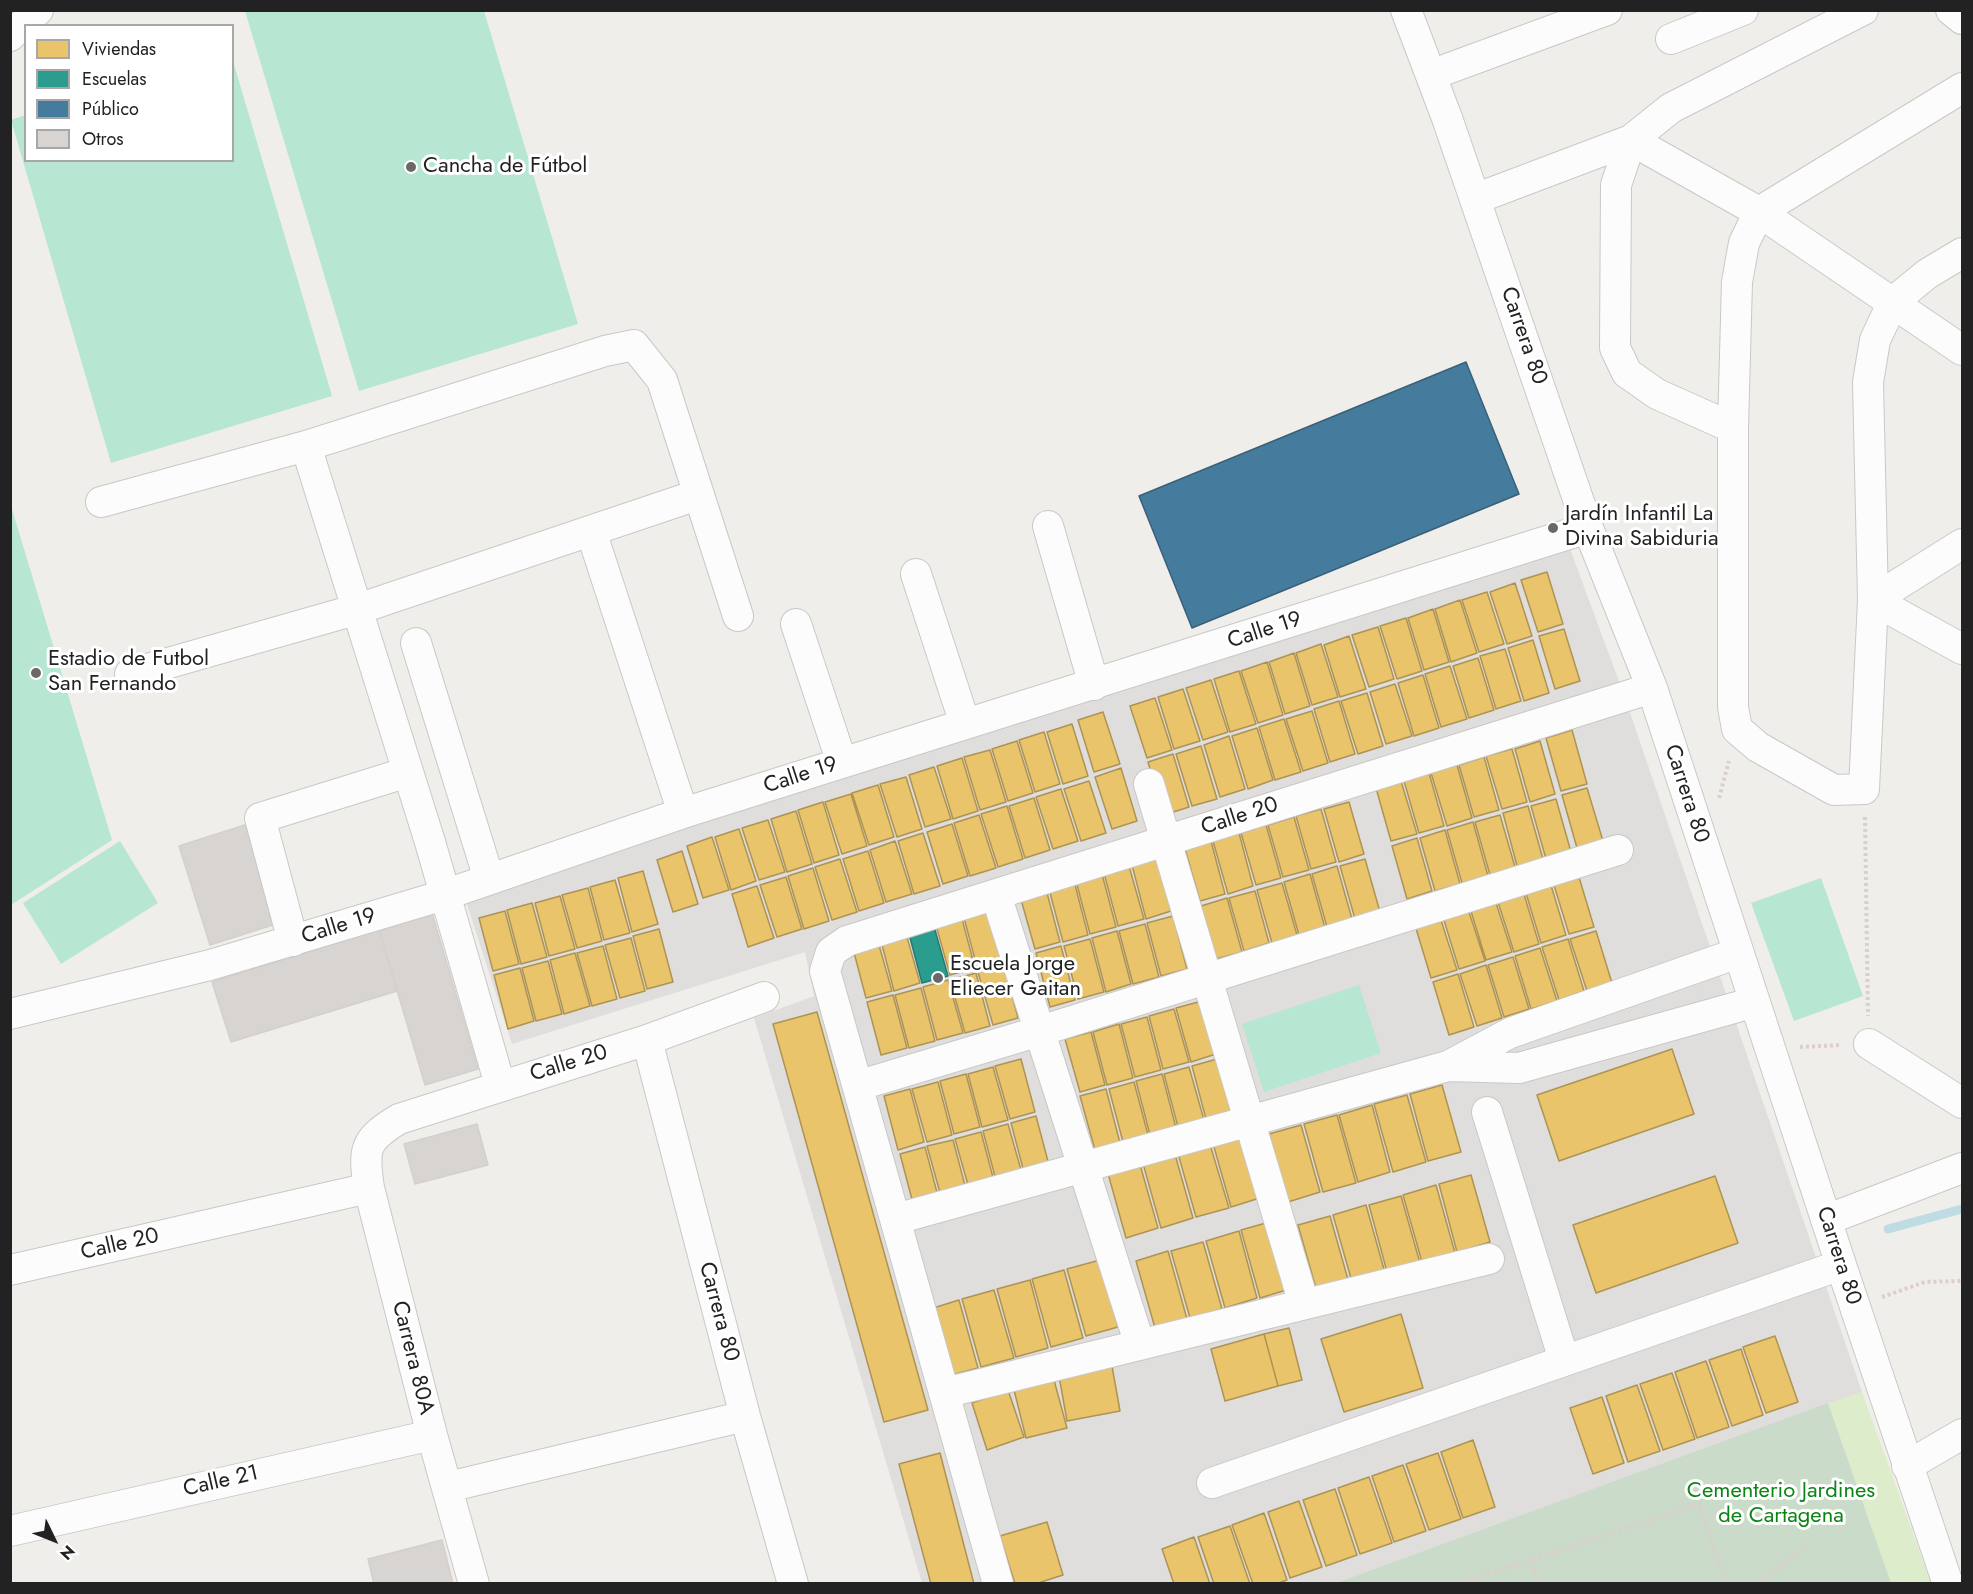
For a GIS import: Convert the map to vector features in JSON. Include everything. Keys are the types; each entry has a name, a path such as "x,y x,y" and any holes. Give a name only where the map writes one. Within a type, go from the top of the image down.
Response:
{"street":[{"path":"10,36 38,10"},
{"name":"Carrera 80","path":"1406,10 1475,199 1588,528 1652,688 1907,1466 1948,1584"},
{"path":"1431,75 1607,10"},
{"path":"1671,39 1743,10"},
{"path":"1475,199 1631,140 1671,108 1863,10"},
{"path":"1951,10 1962,19"},
{"path":"1962,88 1759,212 1744,243 1737,282 1733,428 1733,706 1737,729 1758,747 1834,790 1864,789 1873,600 1868,382 1875,340 1893,302 1927,273 1962,253"},
{"path":"1631,140 1759,212 1962,350"},
{"path":"1631,140 1616,185 1615,348 1627,374 1657,394 1733,428"},
{"path":"101,502 306,446 605,351 634,345 662,380 697,495 738,616"},
{"path":"306,446 408,772 500,1085"},
{"path":"130,674 358,609 697,495"},
{"path":"1048,526 1095,685"},
{"name":"Calle 19","path":"10,1014 210,965 293,941 444,894 683,813 1588,528"},
{"path":"591,531 683,813"},
{"path":"1873,600 1962,544"},
{"path":"916,574 965,724"},
{"path":"1873,600 1962,649"},
{"path":"796,624 842,763"},
{"path":"416,643 489,879"},
{"name":"Calle 20","path":"860,1085 825,971 831,952 847,941 1652,688"},
{"path":"293,941 260,818 408,772"},
{"path":"1149,784 1304,1304"},
{"path":"998,1584 860,1085 1618,850"},
{"path":"996,895 1140,1345"},
{"path":"896,1219 1448,1066 1510,1033 1738,952"},
{"name":"Calle 20","path":"376,1133 399,1119 647,1040 764,998"},
{"path":"1448,1066 1519,1068 1755,1002"},
{"name":"Carrera 80","path":"647,1040 745,1416 793,1584"},
{"path":"1869,1044 1962,1103"},
{"path":"1486,1112 1564,1360"},
{"name":"Carrera 80A","path":"376,1133 364,1158 369,1188 432,1435 474,1584"},
{"path":"1826,1220 1962,1168"},
{"name":"Calle 20","path":"10,1270 369,1188"},
{"path":"944,1393 1489,1258"},
{"path":"1212,1483 1841,1266"},
{"path":"448,1487 745,1416"},
{"path":"1907,1466 1962,1434"},
{"name":"Calle 21","path":"10,1531 432,1435"}],"path":[{"path":"1717,807 1737,729"},
{"path":"1770,1048 1869,1044 1864,789"},
{"path":"1855,1307 1925,1282 1962,1281"},
{"path":"1460,1584 1699,1504 1726,1584"},
{"path":"1757,1584 1806,1546"},
{"path":"1530,1561 1538,1584"}],"shaded area":[{"path":"1569,546 1624,695 1862,1392 1336,1583 922,1583 754,1018 814,996 805,952 512,1044 465,898"}],"green space":[{"name":"Cancha de Fútbol","path":"245,11 484,11 578,324 359,391"},
{"path":"234,64 332,396 111,463 11,120 24,115 24,162 234,162"},
{"name":"Estadio de Futbol San Fernando","path":"11,506 112,840 10,905"},
{"path":"120,841 158,903 61,964 23,903"},
{"path":"1821,878 1863,996 1794,1021 1751,903"},
{"path":"1359,985 1381,1053 1264,1092 1242,1024"},
{"path":"1862,1392 1931,1583 1891,1583 1828,1403"},
{"name":"Cementerio Jardines de Cartagena","path":"1828,1403 1891,1583 1336,1583"}],"building: Viviendas":[{"path":"1547,572 1563,624 1538,632 1521,580"},
{"path":"1515,583 1532,636 1507,644 1490,592"},
{"path":"1487,592 1504,644 1479,652 1462,600"},
{"path":"1460,600 1477,653 1451,662 1435,609"},
{"path":"1433,609 1449,662 1424,670 1408,618"},
{"path":"1406,618 1422,671 1397,679 1380,626"},
{"path":"1378,627 1394,679 1369,687 1352,635"},
{"path":"1564,629 1580,681 1555,689 1539,636"},
{"path":"1349,636 1366,689 1340,697 1324,645"},
{"path":"1533,640 1549,693 1524,701 1508,648"},
{"path":"1321,644 1338,697 1312,705 1296,653"},
{"path":"1505,649 1521,701 1496,709 1480,656"},
{"path":"1294,653 1310,706 1285,714 1269,662"},
{"path":"1478,658 1494,710 1469,718 1453,666"},
{"path":"1267,662 1283,715 1258,723 1241,671"},
{"path":"1450,666 1467,719 1441,727 1425,674"},
{"path":"1239,671 1256,724 1230,732 1214,679"},
{"path":"1423,675 1439,728 1414,736 1398,683"},
{"path":"1211,680 1228,732 1203,740 1186,688"},
{"path":"1395,684 1412,736 1386,744 1370,692"},
{"path":"1183,689 1200,741 1174,749 1158,697"},
{"path":"1367,693 1383,746 1358,754 1341,701"},
{"path":"1155,698 1172,750 1147,758 1130,706"},
{"path":"1339,701 1355,754 1330,762 1314,709"},
{"path":"1312,711 1328,763 1303,771 1286,719"},
{"path":"1103,712 1120,764 1094,772 1078,720"},
{"path":"1284,719 1301,772 1275,780 1259,727"},
{"path":"1072,724 1088,776 1063,784 1047,732"},
{"path":"1257,728 1273,780 1248,789 1232,736"},
{"path":"1572,730 1587,784 1561,791 1546,738"},
{"path":"1044,732 1060,784 1035,792 1019,740"},
{"path":"1229,736 1245,789 1220,797 1204,745"},
{"path":"1017,741 1033,793 1008,801 992,749"},
{"path":"1540,741 1555,794 1530,802 1515,749"},
{"path":"1201,746 1217,799 1192,806 1176,754"},
{"path":"1512,749 1527,802 1502,809 1486,756"},
{"path":"990,750 1006,802 980,810 964,757"},
{"path":"1173,754 1189,807 1164,815 1148,762"},
{"path":"1484,757 1499,810 1474,817 1459,765"},
{"path":"962,758 978,811 953,819 937,766"},
{"path":"1457,765 1472,818 1447,826 1431,773"},
{"path":"934,767 951,819 925,827 909,775"},
{"path":"1121,768 1137,821 1112,829 1095,777"},
{"path":"1429,773 1444,826 1419,833 1404,781"},
{"path":"906,777 922,829 897,837 880,784"},
{"path":"1089,781 1106,833 1081,841 1064,789"},
{"path":"1401,781 1417,834 1391,841 1376,788"},
{"path":"878,785 894,837 869,845 852,793"},
{"path":"1587,788 1603,841 1577,848 1562,795"},
{"path":"1061,789 1078,841 1053,849 1036,797"},
{"path":"851,794 867,846 842,854 825,802"},
{"path":"1034,798 1050,850 1025,858 1009,806"},
{"path":"1556,799 1571,852 1546,859 1531,806"},
{"path":"823,802 839,855 814,863 798,810"},
{"path":"1349,802 1364,854 1339,862 1324,809"},
{"path":"1007,806 1023,859 998,867 981,814"},
{"path":"1528,806 1543,859 1517,866 1503,813"},
{"path":"1321,809 1336,862 1311,869 1296,816"},
{"path":"796,811 812,864 787,872 771,819"},
{"path":"979,815 996,868 970,876 954,823"},
{"path":"1500,815 1515,867 1490,875 1475,822"},
{"path":"1294,817 1309,870 1283,877 1268,825"},
{"path":"768,820 785,872 759,880 742,828"},
{"path":"1473,822 1488,876 1462,883 1447,830"},
{"path":"952,824 968,876 943,884 927,832"},
{"path":"1266,825 1281,878 1256,885 1241,833"},
{"path":"739,829 756,881 731,890 715,837"},
{"path":"1445,830 1460,884 1435,891 1420,838"},
{"path":"923,833 940,886 914,894 898,841"},
{"path":"1239,833 1253,886 1228,894 1213,841"},
{"path":"712,837 729,890 703,898 687,846"},
{"path":"1417,838 1432,891 1407,899 1392,846"},
{"path":"895,841 912,894 886,902 870,850"},
{"path":"1211,841 1225,894 1200,901 1185,849"},
{"path":"682,851 698,904 673,912 657,860"},
{"path":"868,851 884,903 859,911 843,859"},
{"path":"1157,858 1171,911 1146,919 1132,865"},
{"path":"840,859 857,912 832,920 815,867"},
{"path":"1365,859 1380,912 1355,919 1340,866"},
{"path":"1129,866 1144,919 1118,926 1104,873"},
{"path":"1337,866 1352,919 1327,927 1312,874"},
{"path":"813,868 829,921 804,929 788,876"},
{"path":"643,871 658,924 632,932 618,878"},
{"path":"1102,874 1116,927 1090,934 1076,881"},
{"path":"1310,874 1325,928 1299,935 1284,882"},
{"path":"1578,874 1594,927 1569,934 1553,882"},
{"path":"786,877 802,929 777,937 760,885"},
{"path":"615,880 630,933 604,940 590,887"},
{"path":"1074,881 1088,935 1063,942 1049,889"},
{"path":"1550,882 1566,935 1541,943 1525,890"},
{"path":"1282,883 1297,935 1272,943 1257,890"},
{"path":"757,886 774,938 748,947 732,894"},
{"path":"588,888 602,941 577,948 562,895"},
{"path":"1046,889 1060,942 1035,949 1020,896"},
{"path":"1255,891 1269,943 1244,951 1229,898"},
{"path":"1523,891 1539,944 1514,952 1497,899"},
{"path":"560,896 575,949 549,956 535,903"},
{"path":"1227,898 1242,952 1216,959 1201,906"},
{"path":"1495,900 1512,952 1486,960 1470,908"},
{"path":"532,903 547,957 521,964 507,910"},
{"path":"988,907 1003,960 977,967 963,914"},
{"path":"1468,909 1485,961 1459,969 1443,917"},
{"path":"505,911 519,964 493,971 479,918"},
{"path":"961,915 975,968 950,975 935,922"},
{"path":"1173,916 1187,969 1161,976 1147,923"},
{"path":"1440,917 1457,970 1431,978 1415,925"},
{"path":"1145,924 1159,977 1133,984 1119,931"},
{"path":"659,929 673,982 647,989 633,936"},
{"path":"905,930 920,983 894,991 880,937"},
{"path":"1117,931 1131,984 1106,992 1092,938"},
{"path":"1596,931 1612,983 1587,991 1570,939"},
{"path":"631,938 645,991 620,998 605,945"},
{"path":"877,938 892,991 866,998 852,945"},
{"path":"1090,939 1104,992 1078,999 1064,946"},
{"path":"1568,939 1584,991 1559,1000 1542,947"},
{"path":"603,946 617,999 592,1006 577,953"},
{"path":"1061,946 1075,1000 1050,1007 1036,953"},
{"path":"1540,948 1557,1001 1531,1009 1515,956"},
{"path":"575,953 590,1006 564,1014 550,960"},
{"path":"1513,957 1529,1009 1504,1017 1488,965"},
{"path":"548,961 562,1014 536,1021 522,968"},
{"path":"1004,965 1018,1018 993,1025 978,972"},
{"path":"1486,965 1502,1018 1477,1026 1460,974"},
{"path":"520,968 534,1021 508,1029 494,975"},
{"path":"976,973 990,1026 965,1033 950,980"},
{"path":"1458,974 1474,1027 1449,1035 1433,982"},
{"path":"948,980 963,1033 937,1040 923,987"},
{"path":"921,988 935,1041 909,1048 895,995"},
{"path":"893,995 907,1048 881,1055 867,1002"},
{"path":"1202,1001 1216,1054 1191,1062 1176,1008"},
{"path":"1174,1009 1189,1062 1163,1069 1149,1016"},
{"path":"817,1012 928,1410 884,1422 773,1024"},
{"path":"1147,1017 1161,1070 1135,1077 1121,1024"},
{"path":"1119,1024 1133,1078 1107,1085 1093,1032"},
{"path":"1091,1032 1105,1085 1080,1092 1065,1039"},
{"path":"1672,1049 1694,1114 1559,1161 1537,1095"},
{"path":"1021,1059 1035,1112 1010,1119 995,1066"},
{"path":"1217,1059 1232,1112 1206,1119 1192,1066"},
{"path":"993,1067 1008,1120 982,1127 968,1074"},
{"path":"1189,1067 1204,1120 1178,1127 1164,1074"},
{"path":"966,1074 980,1127 954,1134 940,1081"},
{"path":"1162,1074 1176,1128 1150,1135 1136,1081"},
{"path":"938,1082 952,1135 927,1142 912,1089"},
{"path":"1134,1082 1148,1135 1123,1142 1109,1089"},
{"path":"1442,1085 1461,1152 1428,1161 1410,1094"},
{"path":"910,1089 924,1142 898,1150 884,1096"},
{"path":"1106,1089 1120,1143 1095,1150 1080,1096"},
{"path":"1407,1095 1426,1162 1393,1172 1374,1104"},
{"path":"1372,1105 1390,1172 1358,1182 1339,1115"},
{"path":"1337,1115 1356,1183 1323,1192 1304,1124"},
{"path":"1036,1116 1050,1169 1025,1176 1011,1123"},
{"path":"1008,1124 1023,1177 997,1184 983,1131"},
{"path":"1301,1125 1320,1192 1288,1202 1269,1134"},
{"path":"1244,1131 1263,1197 1231,1207 1212,1140"},
{"path":"981,1132 995,1185 970,1192 955,1139"},
{"path":"953,1140 967,1193 942,1200 927,1146"},
{"path":"1209,1141 1229,1208 1196,1217 1177,1150"},
{"path":"925,1147 939,1200 914,1207 900,1154"},
{"path":"1174,1151 1193,1218 1161,1228 1142,1160"},
{"path":"1139,1161 1158,1228 1126,1238 1107,1170"},
{"path":"1471,1175 1490,1242 1457,1252 1439,1184"},
{"path":"1715,1176 1738,1243 1596,1293 1573,1225"},
{"path":"1436,1185 1455,1253 1422,1262 1403,1195"},
{"path":"1401,1196 1420,1263 1387,1272 1369,1205"},
{"path":"1366,1205 1385,1273 1352,1282 1333,1215"},
{"path":"1330,1216 1349,1283 1317,1292 1298,1225"},
{"path":"1273,1221 1293,1288 1260,1298 1241,1230"},
{"path":"1239,1231 1257,1298 1225,1308 1206,1241"},
{"path":"1203,1242 1222,1309 1190,1318 1171,1251"},
{"path":"1168,1251 1187,1319 1155,1328 1136,1261"},
{"path":"1100,1260 1118,1327 1086,1336 1067,1269"},
{"path":"1064,1270 1083,1338 1051,1347 1032,1279"},
{"path":"1030,1280 1048,1348 1016,1357 997,1289"},
{"path":"994,1290 1014,1358 981,1367 962,1299"},
{"path":"959,1300 978,1368 945,1377 927,1310"},
{"path":"1401,1314 1423,1388 1344,1412 1321,1339"},
{"path":"1289,1328 1302,1380 1278,1386 1264,1334"},
{"path":"1264,1334 1278,1386 1225,1401 1211,1349"},
{"path":"1775,1336 1798,1402 1766,1413 1743,1347"},
{"path":"1741,1349 1763,1415 1732,1426 1709,1360"},
{"path":"1706,1361 1729,1427 1697,1438 1675,1372"},
{"path":"1112,1366 1120,1411 1067,1421 1059,1376"},
{"path":"1672,1373 1695,1439 1663,1450 1640,1384"},
{"path":"1054,1380 1067,1428 1026,1438 1014,1390"},
{"path":"1637,1385 1660,1451 1628,1462 1606,1396"},
{"path":"1008,1390 1024,1437 987,1450 972,1403"},
{"path":"1602,1397 1624,1463 1593,1474 1570,1408"},
{"path":"1473,1440 1495,1507 1463,1518 1441,1452"},
{"path":"940,1453 974,1584 931,1584 899,1464"},
{"path":"1438,1453 1461,1519 1429,1530 1406,1464"},
{"path":"1403,1465 1426,1531 1394,1542 1372,1476"},
{"path":"1369,1477 1392,1543 1360,1554 1338,1488"},
{"path":"1335,1489 1357,1555 1326,1566 1303,1500"},
{"path":"1299,1501 1322,1567 1290,1578 1268,1512"},
{"path":"1264,1513 1287,1580 1276,1584 1253,1584 1232,1525"},
{"path":"1047,1522 1063,1575 1035,1584 1015,1584 1000,1536"},
{"path":"1230,1526 1250,1584 1214,1584 1198,1537"},
{"path":"1194,1537 1210,1584 1174,1584 1162,1549"}],"building: Escuelas":[{"path":"933,923 948,976 922,983 908,930"}],"building: Público":[{"path":"1466,362 1519,494 1192,628 1139,496"}],"building: Otros":[{"path":"251,823 282,922 210,945 179,846"},
{"path":"432,913 478,1069 425,1085 379,929"},
{"path":"379,929 397,991 231,1042 212,982"},
{"path":"477,1124 488,1165 415,1184 404,1144"},
{"path":"442,1540 453,1584 374,1584 368,1559"}],"waterway":[{"path":"1888,1229 1962,1209"}],"place":[{"name":"Cancha de Fútbol","path":"411,167"},
{"name":"Jardín Infantil La Divina Sabiduria","path":"1553,528"},
{"name":"Estadio de Futbol San Fernando","path":"36,673"},
{"name":"Escuela Jorge Eliecer Gaitan","path":"938,978"}]}
